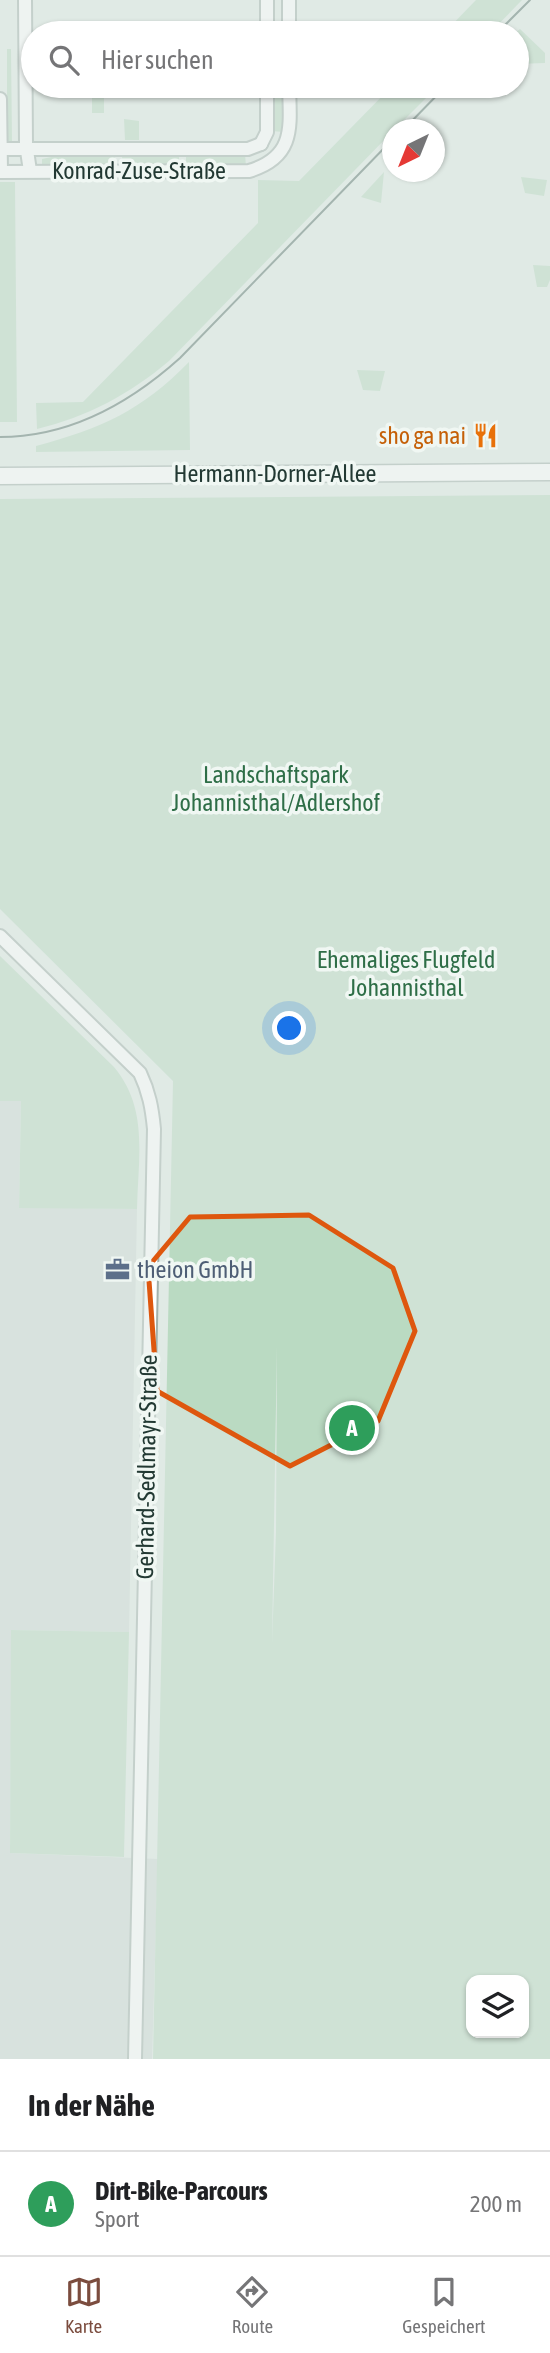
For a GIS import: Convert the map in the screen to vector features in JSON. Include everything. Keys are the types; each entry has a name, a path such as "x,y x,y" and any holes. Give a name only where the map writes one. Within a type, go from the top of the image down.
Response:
{"street":[{"path":"25,0 25,21"},
{"path":"267,0 267,21"},
{"path":"289,0 289,21"},
{"path":"26,98 30,171"},
{"path":"267,98 267,132 261,144 274,159 285,146 290,134 289,98"},
{"path":"0,99 1,172"},
{"name":"Konrad-Zuse-Straße","path":"0,149 248,149 261,144"},
{"name":"Konrad-Zuse-Straße","path":"1,172 249,171 263,167 274,159"},
{"name":"Hermann-Dorner-Allee","path":"0,476 550,472"},
{"name":"Gerhard-Sedlmayr-Straße","path":"0,936 140,1073 149,1092 152,1108 154,1151 135,2059"}],"highlighted area":[{"path":"309,1215 393,1268 415,1331 378,1421 290,1466 157,1391 148,1267 190,1217"}],"shaded area":[{"path":"0,1101 21,1101 19,1207 137,1209 129,1632 12,1630 10,1853 158,1859 152,2059 0,2059"}],"green space":[{"path":"476,0 522,0 502,21 456,21"},
{"path":"529,38 545,53 545,63 529,64"},
{"path":"7,49 11,49 12,142 7,142"},
{"path":"92,98 104,98 104,113 92,113"},
{"path":"273,98 282,98 282,111 286,112 284,132 271,131 270,112 274,111"},
{"path":"380,98 426,98 405,119 382,119 382,142 169,361 139,384 107,403 73,418 37,429 36,403 83,402 258,223 258,180 299,181"},
{"path":"124,119 139,121 139,140 125,140"},
{"path":"231,152 245,153 246,167 231,168 231,164 186,165 186,157 231,156"},
{"path":"70,153 70,157 115,157 116,165 42,165 42,159"},
{"path":"179,156 179,165 123,165 122,157"},
{"path":"382,174 381,203 361,197"},
{"path":"521,177 547,180 544,196 525,193"},
{"path":"0,182 15,182 17,422 0,422"},
{"path":"533,265 550,266 547,287 537,287"},
{"path":"189,362 190,450 36,452 36,446 81,432 119,416 154,393"},
{"path":"357,370 385,371 380,391 363,390"},
{"name":"Landschaftspark Johannisthal/Adlershof","path":"550,495 550,2059 153,2059 173,1081 0,909 0,499","holes":["277,1346 276,1532 272,1643"]},
{"path":"0,956 114,1067 125,1083 137,1117 139,1135 137,1209 19,1208 21,1101 0,1101"},
{"path":"11,1630 129,1632 124,1857 10,1853"}],"tram line":[{"path":"509,21 530,0"},
{"path":"414,119 434,98"},
{"path":"0,437 50,431 74,424 119,403 161,374 180,358 382,150"}],"place":[{"name":"sho ga nai","path":"486,436"},
{"name":"theion GmbH","path":"117,1270"},
{"name":"Dirt-Bike-Parcours","path":"352,1428"}],"park label":[{"name":"Ehemaliges Flugfeld Johannisthal","path":"406,974"}]}
